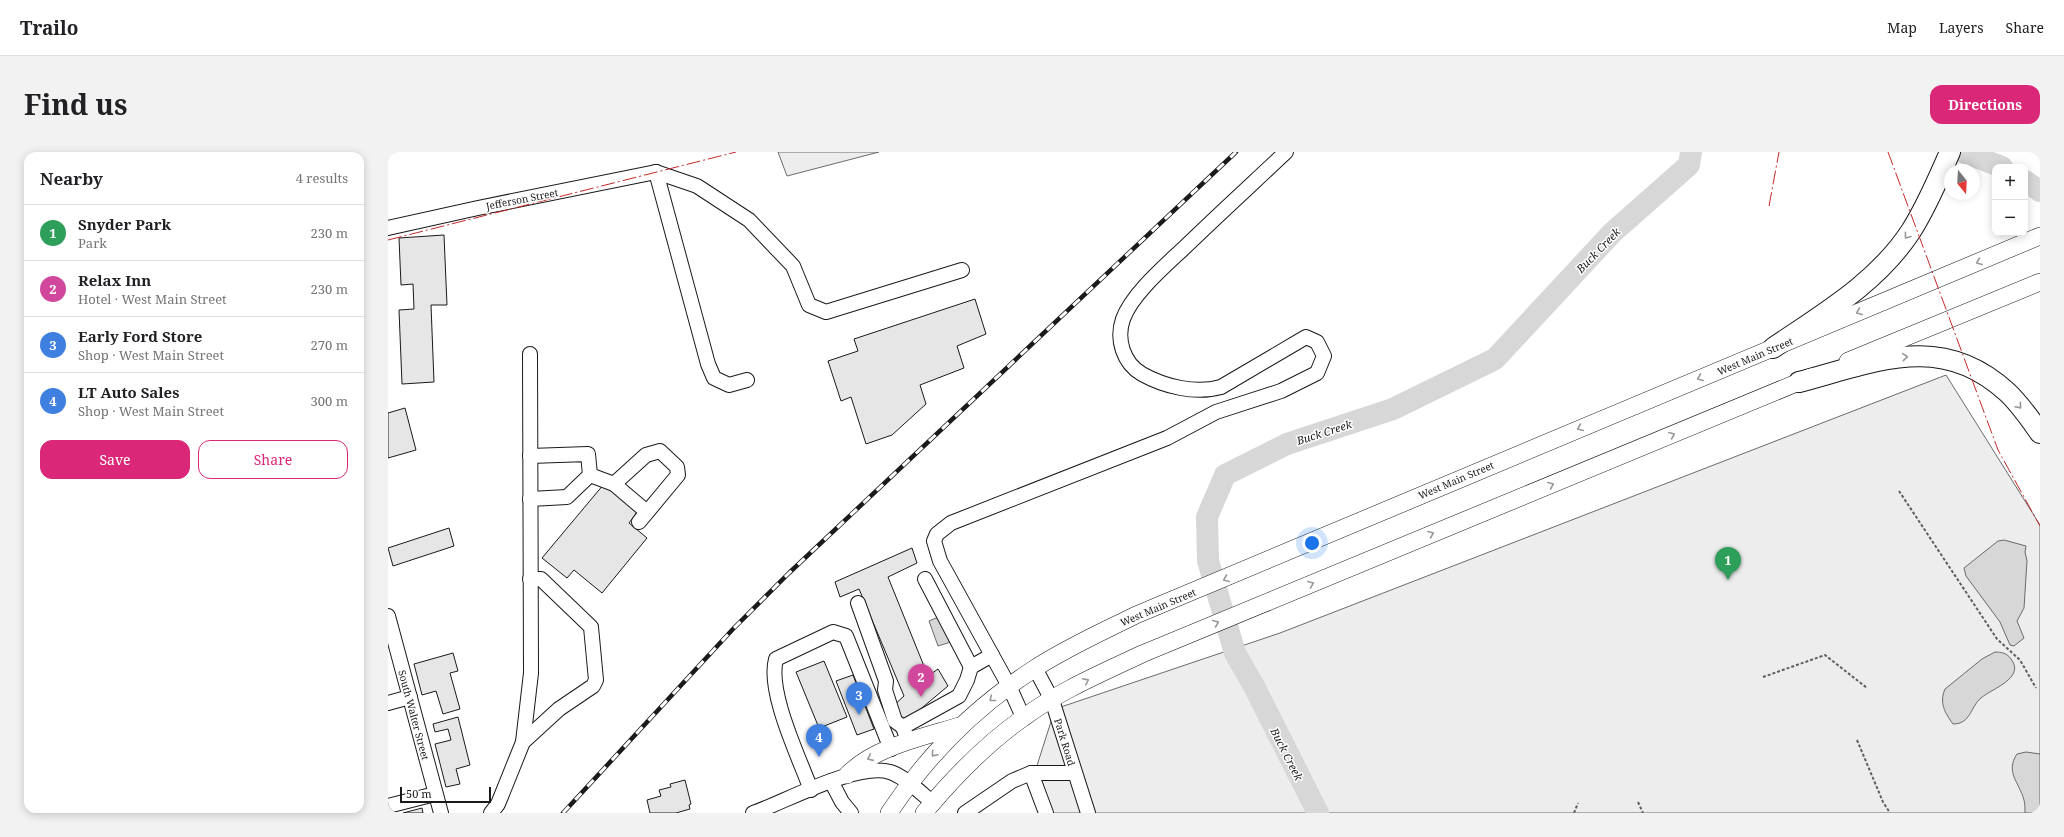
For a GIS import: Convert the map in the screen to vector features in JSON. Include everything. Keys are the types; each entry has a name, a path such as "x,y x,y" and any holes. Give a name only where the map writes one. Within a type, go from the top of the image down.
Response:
{"highway":[{"path":"1773,348 1851,294 1872,277 1889,259 1910,232 1927,202 1950,152"},
{"path":"1799,382 1888,358 1928,355 1948,358 1985,375 2007,392 2040,433"}],"main road":[{"name":"West Main Street","path":"909,783 960,726 1009,686 1035,668 1124,621 1262,564 1480,470 2040,236"},
{"path":"928,808 976,757 1023,717 1052,700 1142,654 2039,283"},
{"path":"847,775 859,763 891,749 906,734 960,726"},
{"path":"889,813 909,783"}],"street":[{"path":"1023,717 1009,686 940,562 934,547 934,541 937,534 951,523 1167,438 1216,412 1281,391 1317,373 1324,356 1317,342 1306,337 1221,387 1211,390 1196,390 1167,385 1140,372 1130,364 1120,343 1120,329 1123,318 1150,281 1286,152"},
{"path":"656,172 697,186 750,220 793,266 809,305 826,312 962,270"},
{"path":"656,172 708,364 714,378 729,385 747,380"},
{"name":"Jefferson Street","path":"388,228 656,172"},
{"path":"491,813 498,804 523,742 531,673 530,354"},
{"path":"590,475 614,484 643,517 678,475 677,467 660,451 646,455 614,484"},
{"path":"530,456 588,454 590,475"},
{"path":"530,499 567,497 590,475"},
{"path":"523,742 559,709 594,686 596,680 591,627 541,579 530,579"},
{"path":"925,579 971,667"},
{"path":"858,603 886,681 885,690 895,721 906,734 959,696 967,680 971,667 992,655"},
{"name":"South Walter Street","path":"388,616 441,813"},
{"path":"811,790 780,706 774,685 774,668 776,659 834,632 846,636 891,749"},
{"name":"Park Road","path":"965,813 1012,781 1031,773 1074,773 1052,700 1035,668"},
{"path":"388,702 410,697"},
{"path":"763,811 847,775 874,771 890,772 909,783 928,808"},
{"path":"1031,773 1046,813"},
{"path":"1074,773 1088,813"},
{"path":"831,781 842,802 852,813"},
{"path":"388,806 435,794"}],"path":[{"path":"1899,491 1997,639 2020,660 2036,688"},
{"path":"1763,677 1825,655 1867,688"},
{"path":"1857,740 1883,802 1890,813"},
{"path":"1638,802 1643,813"},
{"path":"1574,813 1578,803"}],"shaded area":[{"path":"778,152 879,152 787,176"},
{"path":"1946,375 2040,525 2040,813 1048,813 1034,775 1055,709 1280,633"},
{"path":"2004,540 2026,546 2025,552 2027,561 2024,608 2017,621 2024,638 2014,646 2010,645 2000,622 1966,576 1964,568 1998,541"},
{"path":"943,615 957,640 938,646 929,621"},
{"path":"1995,652 2008,655 2014,666 2014,672 2011,677 1999,687 1981,698 1967,718 1959,723 1953,724 1944,708 1943,694 1945,689 1982,659"},
{"path":"2026,752 2040,754 2040,813 2025,813 2024,800 2014,777 2012,766 2014,760 2017,754"}],"building":[{"path":"444,235 447,305 431,305 434,382 402,384 399,310 414,309 413,284 401,285 399,238"},
{"path":"975,299 986,334 957,346 964,368 920,385 926,404 892,435 866,444 851,397 841,401 828,361 858,351 854,339"},
{"path":"405,408 416,450 388,458 388,413"},
{"path":"604,484 637,512 629,523 647,538 602,593 574,570 567,578 542,558"},
{"path":"449,528 454,546 393,566 388,548"},
{"path":"912,548 917,563 888,577 928,676 938,669 948,686 904,723 892,707 904,696 859,589 840,597 835,582"},
{"path":"453,653 458,671 450,673 460,709 443,714 436,691 422,695 414,664"},
{"path":"824,661 847,717 819,728 796,672"},
{"path":"853,675 874,729 857,735 836,681"},
{"path":"458,717 470,765 456,769 460,784 446,787 435,744 451,740 448,729 435,732 433,724"},
{"path":"685,780 691,804 689,805 690,809 676,813 650,813 647,800 661,796 659,790 671,787 670,784"},
{"path":"422,808 423,813 403,813"}],"waterway":[{"name":"Buck Creek","path":"1318,813 1254,686 1235,653 1208,561 1207,517 1225,475 1287,444 1393,409 1495,359 1612,233 1689,165 1691,152"},
{"path":"1963,152 1994,164"},
{"path":"2028,183 2040,191"}],"railway":[{"path":"563,813 733,629 789,573 1236,152"}],"power":[{"path":"388,240 736,152"},
{"path":"1769,206 1779,152"},
{"path":"1888,152 1998,450 2040,526"}],"place":[{"name":"Snyder Park","path":"1728,580"},
{"name":"Relax Inn","path":"921,697"},
{"name":"Early Ford Store","path":"859,715"},
{"name":"LT Auto Sales","path":"819,757"}]}
